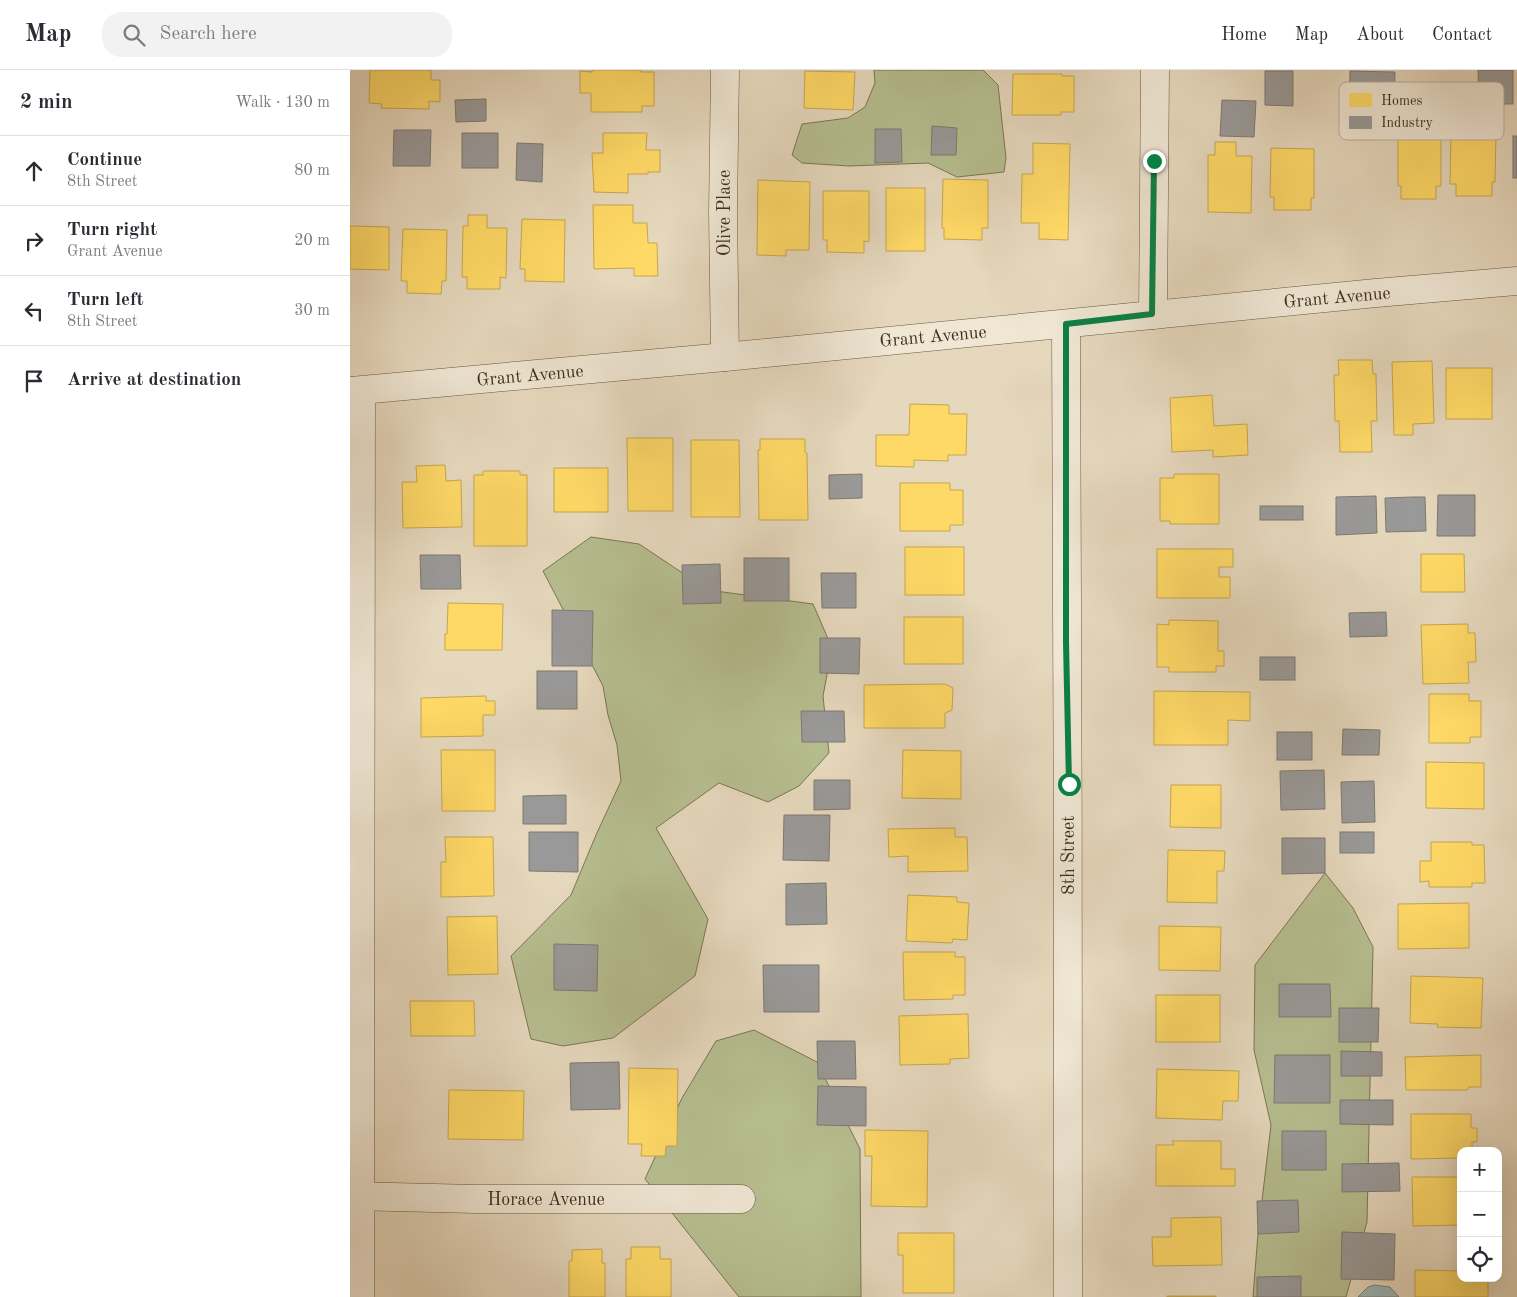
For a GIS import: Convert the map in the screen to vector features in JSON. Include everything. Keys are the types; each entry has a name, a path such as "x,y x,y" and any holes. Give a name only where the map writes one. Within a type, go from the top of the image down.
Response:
{"street":[{"name":"Olive Place","path":"725,70 723,212 725,357"},
{"path":"1152,314 1155,70"},
{"name":"Grant Avenue","path":"355,391 725,357 1152,314 1517,281"},
{"name":"8th Street","path":"1066,324 1066,642 1069,774 1068,1297"},
{"path":"355,391 355,1196 360,1297"},
{"name":"Horace Avenue","path":"355,1196 476,1199 741,1199"}],"green space":[{"path":"874,70 983,70 998,85 1006,158 1004,172 957,177 928,163 849,166 802,163 792,155 802,124 848,118 865,107 875,83"},
{"path":"591,537 639,544 708,590 813,604 832,648 823,696 829,753 799,786 768,802 719,783 656,828 708,919 695,976 613,1038 563,1046 531,1039 511,956 571,895 621,781 617,745 608,715 603,686 543,571"},
{"path":"1325,873 1353,908 1373,947 1367,1222 1346,1297 1253,1297 1258,1234 1271,1125 1254,1050 1255,965"},
{"path":"754,1030 817,1062 860,1149 861,1297 739,1297 645,1179 682,1098 716,1041"}],"water":[{"path":"1374,1285 1390,1287 1399,1297 1358,1297 1368,1287"}],"building: Homes":[{"path":"370,70 431,70 431,80 440,80 440,102 429,101 429,109 381,108 382,104 369,103"},
{"path":"592,70 641,70 641,72 654,72 654,106 642,106 642,112 591,112 591,93 580,93 580,71 592,72"},
{"path":"805,71 855,72 853,110 804,108"},
{"path":"1013,74 1062,74 1062,76 1074,76 1074,112 1061,112 1061,115 1012,115"},
{"path":"603,133 647,133 646,150 660,150 660,172 628,174 628,193 594,192 592,153 603,153"},
{"path":"1398,140 1441,140 1441,186 1436,186 1436,199 1401,199 1401,186 1398,186"},
{"path":"1451,140 1496,140 1495,182 1492,182 1492,196 1456,196 1456,184 1450,184"},
{"path":"1215,142 1236,142 1236,156 1252,156 1251,213 1208,212 1208,155 1215,155"},
{"path":"1033,143 1070,144 1068,240 1039,239 1039,223 1021,223 1022,174 1033,174"},
{"path":"1271,148 1314,149 1314,198 1311,198 1311,210 1274,210 1274,197 1270,197"},
{"path":"943,179 988,180 988,228 982,228 982,240 944,239 944,228 942,228"},
{"path":"758,180 810,182 809,250 786,250 786,256 757,255"},
{"path":"886,188 925,188 925,251 886,251"},
{"path":"823,191 869,191 869,242 864,241 864,253 827,252 827,240 823,240"},
{"path":"593,205 633,205 633,223 647,223 648,243 657,243 658,276 634,276 634,268 594,269"},
{"path":"468,215 487,215 487,228 507,228 506,278 500,277 500,289 467,289 467,277 462,277 463,226 468,226"},
{"path":"522,219 565,220 564,282 525,281 525,269 520,269"},
{"path":"350,226 389,227 389,270 350,269"},
{"path":"403,229 447,230 446,281 442,281 441,294 407,293 407,281 401,281"},
{"path":"1338,360 1372,360 1373,374 1376,374 1377,421 1371,421 1372,452 1340,452 1339,421 1335,421 1334,375 1339,375"},
{"path":"1432,361 1434,423 1413,424 1413,435 1394,435 1392,362"},
{"path":"1446,368 1492,368 1492,419 1446,419"},
{"path":"1212,395 1214,426 1247,424 1248,455 1213,457 1213,450 1172,452 1170,398"},
{"path":"910,404 949,405 949,414 967,414 966,455 948,455 948,461 914,460 914,467 876,466 876,435 909,435"},
{"path":"627,438 673,438 673,511 628,511"},
{"path":"760,439 805,439 808,520 759,520 758,450 760,450"},
{"path":"691,440 739,440 740,517 691,517"},
{"path":"445,465 446,481 461,480 462,527 403,528 402,482 417,482 416,466"},
{"path":"554,468 608,468 608,512 554,512"},
{"path":"483,471 520,471 520,475 527,475 527,546 474,546 474,475 483,475"},
{"path":"1174,474 1219,474 1219,524 1170,524 1170,521 1160,521 1160,478 1174,478"},
{"path":"900,483 950,483 950,490 963,490 963,525 950,525 950,531 900,531"},
{"path":"905,547 964,547 964,595 905,595"},
{"path":"1157,549 1233,549 1233,567 1219,567 1219,577 1230,577 1230,598 1157,598"},
{"path":"1421,554 1464,554 1465,592 1421,592"},
{"path":"448,603 503,604 502,650 445,650"},
{"path":"904,617 963,617 963,664 904,664"},
{"path":"1169,620 1218,621 1218,651 1224,651 1224,666 1216,666 1216,672 1169,672 1169,667 1157,667 1157,624 1169,625"},
{"path":"1468,624 1468,633 1475,633 1476,662 1468,662 1469,683 1423,684 1421,625"},
{"path":"945,684 953,688 952,710 945,713 945,728 864,728 864,685"},
{"path":"1154,691 1250,692 1250,721 1228,720 1228,745 1154,745"},
{"path":"1429,694 1469,694 1469,701 1481,701 1481,737 1470,737 1470,743 1429,743"},
{"path":"486,696 486,701 495,701 495,715 483,715 483,736 421,737 421,698"},
{"path":"441,750 495,750 495,811 442,811"},
{"path":"903,750 961,751 961,799 902,798"},
{"path":"1426,762 1484,763 1484,809 1426,808"},
{"path":"1171,785 1221,785 1221,828 1170,827"},
{"path":"955,828 955,837 967,837 968,871 908,872 908,856 889,857 888,829"},
{"path":"445,837 493,837 494,896 441,897 441,862 446,862"},
{"path":"1431,842 1472,842 1472,845 1484,845 1485,883 1472,883 1472,887 1429,887 1429,881 1420,882 1420,861 1431,861"},
{"path":"1168,850 1225,851 1224,871 1217,871 1217,903 1167,902"},
{"path":"908,895 957,897 957,902 969,903 967,940 953,939 952,943 906,941"},
{"path":"1469,903 1469,948 1398,949 1398,904"},
{"path":"497,916 498,974 448,975 447,917"},
{"path":"1159,926 1221,927 1220,971 1159,970"},
{"path":"903,952 955,952 955,957 965,957 965,995 953,995 953,999 904,1000"},
{"path":"1411,976 1483,978 1481,1028 1437,1027 1438,1024 1410,1023"},
{"path":"1156,995 1220,995 1220,1042 1156,1042"},
{"path":"410,1001 474,1001 475,1036 411,1036"},
{"path":"968,1014 969,1058 950,1059 950,1064 900,1065 899,1016"},
{"path":"1481,1055 1481,1087 1469,1087 1467,1090 1406,1090 1405,1057"},
{"path":"629,1068 678,1069 677,1146 666,1146 665,1156 641,1156 642,1144 628,1144"},
{"path":"1157,1069 1239,1071 1238,1101 1223,1101 1222,1120 1156,1118"},
{"path":"449,1090 524,1091 523,1140 448,1139"},
{"path":"1411,1114 1471,1114 1471,1128 1477,1128 1477,1142 1472,1142 1472,1147 1457,1147 1457,1158 1411,1159"},
{"path":"865,1130 928,1131 927,1207 871,1206 872,1156 865,1156"},
{"path":"1172,1141 1221,1141 1221,1169 1235,1169 1235,1186 1156,1186 1156,1145 1174,1145"},
{"path":"1412,1177 1457,1177 1457,1225 1413,1226"},
{"path":"1221,1217 1222,1265 1153,1266 1152,1237 1171,1237 1171,1218"},
{"path":"898,1233 954,1233 954,1293 903,1293 903,1255 898,1255"},
{"path":"631,1247 660,1247 660,1259 671,1259 671,1297 626,1297 626,1259 631,1259"},
{"path":"602,1249 602,1263 605,1263 605,1297 569,1297 569,1261 572,1261 572,1250"},
{"path":"1415,1270 1457,1271 1457,1282 1488,1282 1488,1297 1415,1297"},
{"path":"1216,1296 1216,1297 1167,1297"}],"building: Industry":[{"path":"1478,70 1513,70 1513,104 1504,104 1504,82 1478,82"},
{"path":"1265,71 1293,71 1293,106 1265,105"},
{"path":"1350,71 1395,72 1395,82 1350,82"},
{"path":"486,99 486,121 456,122 455,100"},
{"path":"1222,100 1256,101 1254,137 1220,136"},
{"path":"932,126 957,128 956,155 931,155"},
{"path":"875,129 901,129 902,162 875,163"},
{"path":"394,130 431,130 430,166 393,166"},
{"path":"462,133 498,133 498,168 462,168"},
{"path":"1513,136 1517,136 1517,178 1513,178"},
{"path":"517,143 543,144 542,182 516,180"},
{"path":"862,474 862,498 829,499 829,475"},
{"path":"1438,495 1475,495 1475,536 1437,536"},
{"path":"1376,496 1377,533 1336,535 1336,497"},
{"path":"1425,497 1426,531 1386,532 1385,498"},
{"path":"1260,506 1303,506 1303,520 1260,520"},
{"path":"420,555 460,555 461,589 421,589"},
{"path":"744,558 789,558 789,601 744,601"},
{"path":"720,564 721,603 683,604 682,565"},
{"path":"821,573 856,573 856,608 822,608"},
{"path":"552,610 593,611 592,666 552,666"},
{"path":"1386,612 1387,636 1350,637 1349,613"},
{"path":"820,638 860,638 859,674 820,673"},
{"path":"1260,657 1295,657 1295,680 1260,680"},
{"path":"537,671 577,671 577,709 537,709"},
{"path":"801,711 844,711 845,742 802,742"},
{"path":"1343,729 1380,730 1379,755 1342,755"},
{"path":"1277,732 1312,732 1312,760 1277,760"},
{"path":"1324,770 1325,809 1281,810 1280,771"},
{"path":"814,780 850,780 850,809 814,810"},
{"path":"1374,781 1375,822 1342,823 1341,782"},
{"path":"566,795 566,824 523,824 523,796"},
{"path":"784,815 830,815 829,861 783,860"},
{"path":"529,832 578,832 578,872 529,871"},
{"path":"1340,832 1374,832 1374,853 1340,853"},
{"path":"1282,838 1325,838 1325,873 1282,874"},
{"path":"826,883 827,924 786,925 786,884"},
{"path":"554,944 598,945 597,991 554,990"},
{"path":"763,965 819,965 819,1012 764,1012"},
{"path":"1279,984 1330,984 1331,1017 1279,1017"},
{"path":"1339,1008 1379,1008 1378,1042 1339,1042"},
{"path":"817,1041 855,1041 856,1079 818,1079"},
{"path":"1341,1051 1382,1052 1382,1076 1341,1076"},
{"path":"1275,1055 1330,1055 1330,1103 1274,1103"},
{"path":"619,1062 620,1109 571,1110 570,1063"},
{"path":"818,1086 866,1087 866,1126 817,1125"},
{"path":"1340,1100 1393,1100 1393,1125 1340,1124"},
{"path":"1282,1131 1326,1131 1326,1170 1282,1170"},
{"path":"1399,1163 1400,1191 1342,1192 1342,1164"},
{"path":"1298,1200 1299,1232 1258,1234 1257,1201"},
{"path":"1342,1232 1395,1234 1394,1280 1341,1279"},
{"path":"1301,1276 1301,1297 1257,1297 1257,1277"}],"route":[{"path":"1069,784 1066,642 1066,324 1152,314 1154,161"}]}
